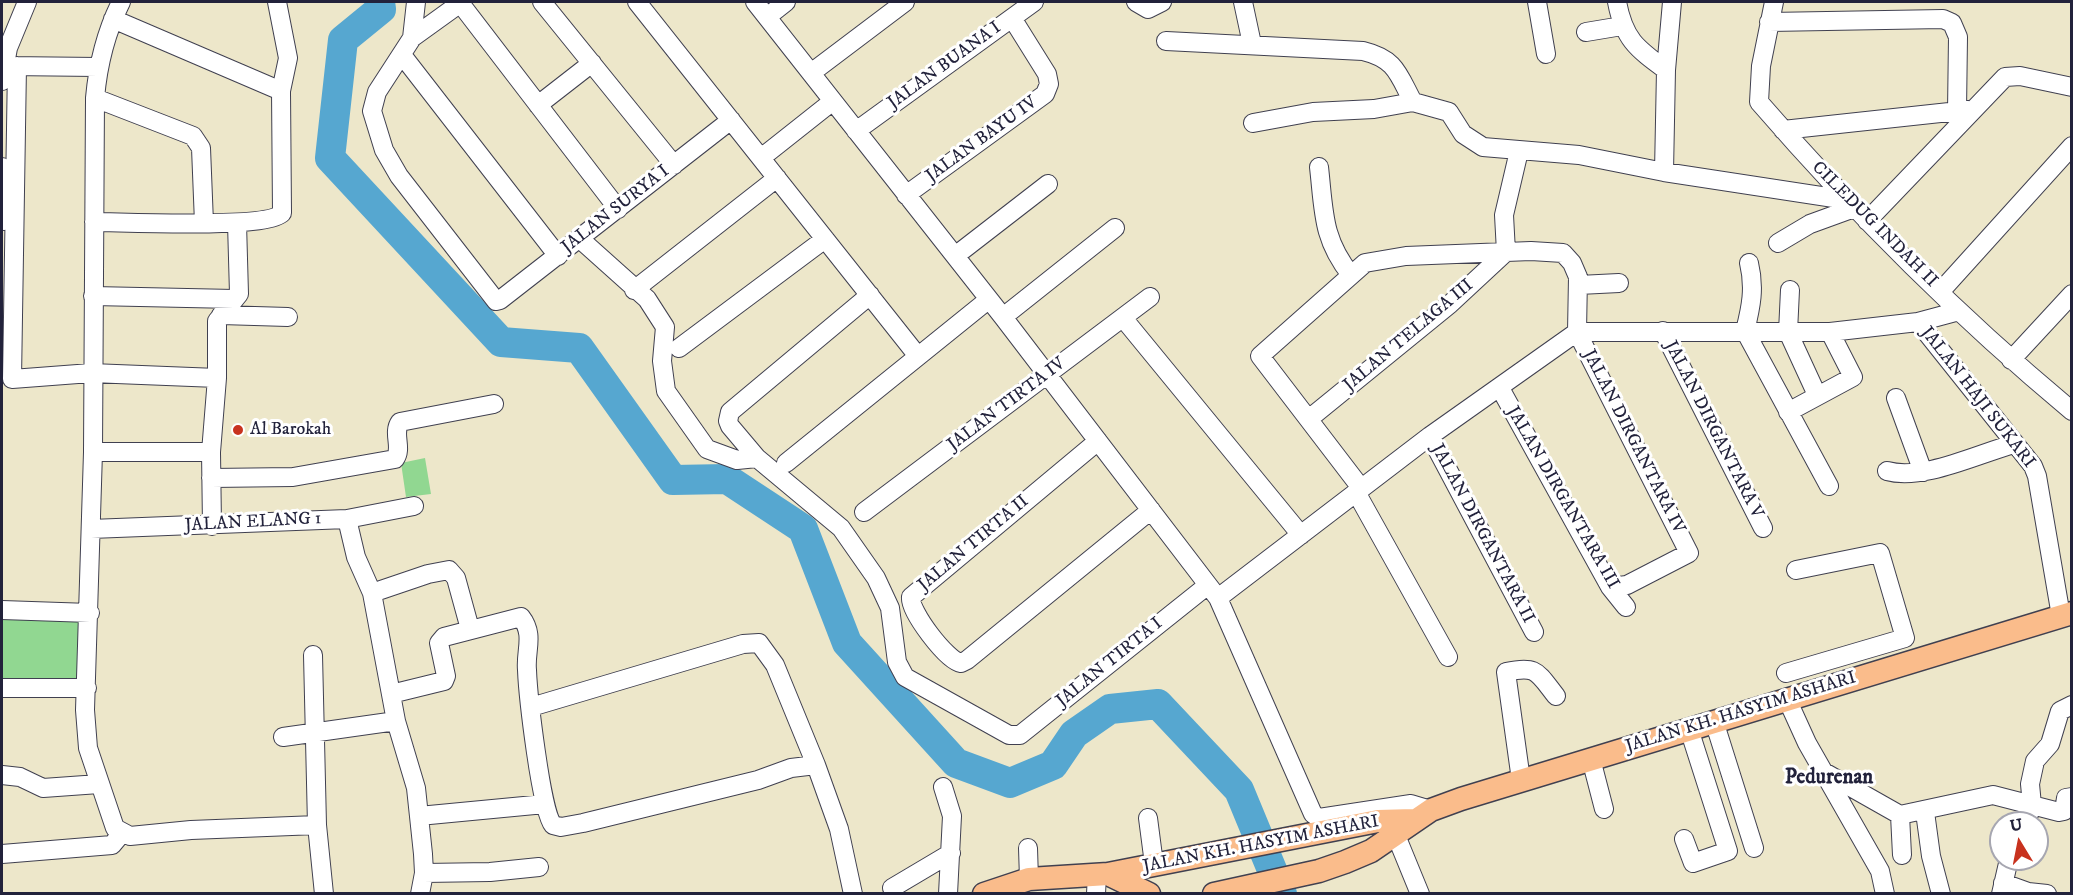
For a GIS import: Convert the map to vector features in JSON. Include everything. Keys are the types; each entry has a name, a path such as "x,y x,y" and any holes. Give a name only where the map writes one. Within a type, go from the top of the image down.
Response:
{"main road":[{"name":"JALAN KH. HASYIM ASHARI","path":"1100,881 1154,864 1221,854 1378,821 1423,815 1521,780 2066,614"},
{"name":"JALAN KH. HASYIM ASHARI","path":"1222,892 1319,871 1371,850 1423,815"},
{"name":"JALAN KH. HASYIM ASHARI","path":"984,894 1029,879 1100,881 1149,894"}],"street":[{"path":"27,2 8,48 7,379 91,373 218,378"},
{"path":"121,2 113,19 98,67 94,98 91,373 93,452 85,725 99,784 116,828 126,835"},
{"path":"94,222 267,221 277,218 282,213 281,91 288,58 277,2"},
{"path":"412,38 416,2"},
{"path":"558,256 402,55 412,38 461,2 618,209"},
{"path":"542,2 674,165"},
{"path":"637,2 917,355"},
{"path":"755,2 988,300 1004,317 1213,591 1313,814 1319,818 1411,804 1423,815"},
{"path":"767,17 786,2"},
{"path":"811,73 905,2"},
{"name":"JALAN BUANA I","path":"856,131 1034,2"},
{"path":"1136,2 1148,9 1162,2"},
{"path":"1243,2 1252,44"},
{"path":"1537,2 1546,54"},
{"path":"1617,2 1622,26 1635,48 1666,70"},
{"path":"1664,172 1666,70 1672,2"},
{"name":"CILEDUG INDAH II","path":"1774,2 1761,66 1759,102 1867,221 2011,360 2072,411"},
{"name":"JALAN BAYU IV","path":"906,195 1045,94 1049,80 1047,74 1012,18"},
{"path":"113,19 281,91"},
{"path":"1769,22 1942,19 1952,23 1958,37 1965,110"},
{"path":"1587,32 1622,26"},
{"path":"1166,41 1203,45 1252,44 1362,51 1382,55 1396,69 1413,102"},
{"name":"JALAN SURYA I","path":"402,55 377,92 372,111 384,150 399,176 492,298 500,300 731,120"},
{"path":"538,105 592,63"},
{"path":"8,71 98,67"},
{"path":"1867,221 1965,110 2001,80 2020,76 2072,87"},
{"path":"94,98 193,136 198,141 201,148 204,222"},
{"path":"761,158 833,101"},
{"path":"1253,123 1313,112 1374,109 1413,102 1449,112 1463,134 1483,147 1579,155 1850,204"},
{"path":"1783,130 1965,110"},
{"path":"1940,292 2072,146"},
{"path":"1506,252 1504,215 1519,151"},
{"path":"2,167 5,257 9,273"},
{"path":"1319,167 1328,236 1335,255 1351,275"},
{"path":"634,290 777,178"},
{"path":"955,256 1048,184"},
{"path":"1778,243 1850,204"},
{"path":"213,526 211,452 218,378 217,321 234,300 241,286 237,222"},
{"path":"1004,317 1115,228"},
{"path":"580,238 634,290 647,298 665,327 662,361 666,391 708,449 737,460 757,458"},
{"path":"679,348 825,239"},
{"path":"1448,657 1359,490 1310,418 1260,356 1365,263 1406,256 1554,250 1563,253 1572,262 1579,285 1577,332 1830,332 1918,322 1959,311"},
{"name":"JALAN TELAGA III","path":"1310,418 1450,304 1506,252"},
{"path":"1749,263 1754,283 1753,300 1745,331 1829,486"},
{"path":"1579,285 1619,283"},
{"path":"1790,290 1788,332 1817,394"},
{"path":"2011,360 2072,294"},
{"path":"93,296 234,300"},
{"path":"757,458 730,426 728,421 730,412 870,296"},
{"name":"JALAN TIRTA IV","path":"864,512 1150,297"},
{"path":"786,464 917,355 988,300"},
{"path":"221,315 288,317"},
{"path":"1123,318 1301,535"},
{"name":"JALAN HAJI SUKARI","path":"1918,322 2033,466 2066,614"},
{"name":"JALAN DIRGANTARA V","path":"1663,331 1763,528"},
{"name":"JALAN TIRTA I","path":"757,458 841,528 876,578 890,608 897,662 905,677 1009,735 1020,735 1213,591 1301,535 1430,436 1577,332"},
{"name":"JALAN DIRGANTARA IV","path":"1577,332 1689,553 1627,585 1610,587"},
{"path":"1788,411 1853,377 1830,332"},
{"name":"JALAN DIRGANTARA III","path":"1500,388 1610,587 1626,607"},
{"path":"1896,398 1923,472"},
{"path":"211,478 292,477 395,459 399,453 396,429 400,422 494,404"},
{"name":"JALAN DIRGANTARA II","path":"1430,436 1534,632"},
{"name":"JALAN TIRTA II","path":"1098,441 911,597 913,609 949,658 961,663 967,660 1151,510"},
{"path":"1887,471 1898,474 1923,472 2014,444"},
{"path":"93,452 211,452"},
{"name":"JALAN ELANG 1","path":"91,530 347,519 414,506"},
{"path":"347,519 356,557 372,593 396,721 411,768 419,816 424,873 420,894"},
{"path":"1796,570 1880,553 1905,638 1791,672 1807,743 1880,871 1885,894"},
{"path":"372,593 428,574 449,570 456,578 470,629"},
{"path":"2,610 90,614"},
{"path":"391,694 444,681 441,639 516,617 524,621 530,642 526,669 545,804 550,822 561,827 713,791 791,768 816,765"},
{"path":"531,707 743,644 759,643 775,666 816,765 839,829 853,894"},
{"path":"1864,650 1871,673"},
{"path":"313,655 316,825 324,894"},
{"path":"1521,780 1506,672 1528,668 1537,672 1556,696"},
{"path":"2,688 87,688"},
{"path":"2030,811 2032,805 2030,784 2035,761 2050,744 2060,711 2072,705"},
{"path":"283,737 396,721"},
{"path":"1714,721 1755,848"},
{"path":"1684,839 1693,863 1728,851 1689,729"},
{"path":"1591,759 1604,809"},
{"path":"1824,772 1900,815 1925,812 1993,795 2059,812 2068,804"},
{"path":"2,775 21,777 43,789 99,784"},
{"path":"943,787 952,816 948,894"},
{"path":"419,816 545,804"},
{"path":"1925,812 1931,855 1941,894"},
{"path":"1900,815 1902,855"},
{"path":"1148,818 1154,864"},
{"path":"2,854 112,845 126,835 316,825"},
{"path":"1395,833 1420,894"},
{"path":"1028,848 1029,879"},
{"path":"892,888 951,853"},
{"path":"424,873 489,872 539,867"},
{"path":"2006,871 2002,888 2047,894"}],"green space":[{"path":"425,458 431,494 406,497 401,463"},
{"path":"2,613 85,618 83,684 2,684"}],"waterway":[{"path":"380,2 381,9 343,40 330,158 501,342 579,348 673,480 727,479 803,529 847,643 956,763 1010,783 1053,765 1074,734 1110,709 1158,704 1239,790 1282,894"}],"place":[{"name":"Al Barokah","path":"238,430"}],"district":[{"name":"Pedurenan","path":"1829,779"}]}
